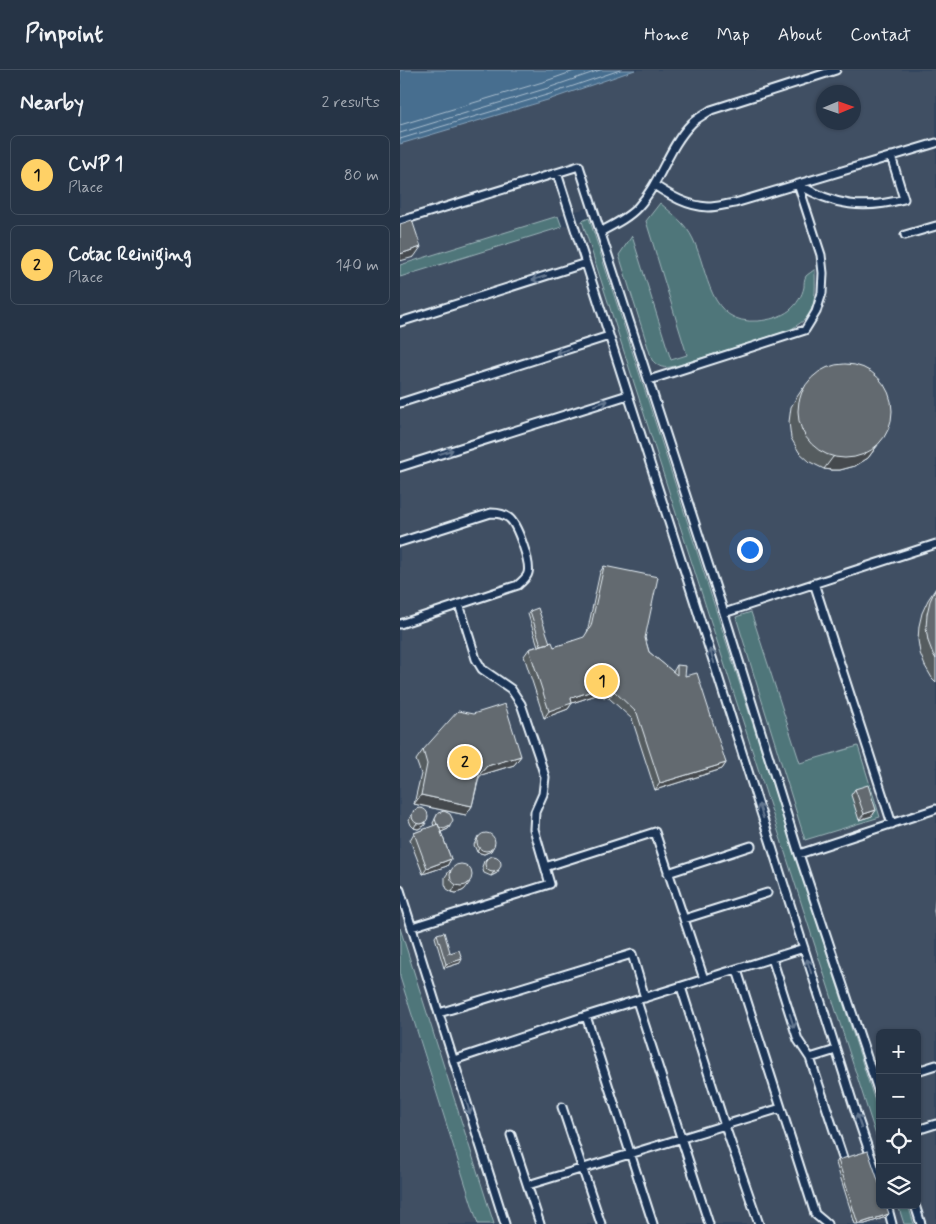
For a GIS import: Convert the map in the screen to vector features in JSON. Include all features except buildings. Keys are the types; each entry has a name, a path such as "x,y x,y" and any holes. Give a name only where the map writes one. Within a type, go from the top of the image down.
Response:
{"lane":[{"path":"600,232 624,219 638,207 654,185 681,135 693,121 711,110 836,70"},
{"path":"654,185 689,204 709,207 735,203 936,143"},
{"path":"798,184 810,191 845,204 868,206 904,200 891,156"},
{"path":"400,221 579,166 800,854 876,1077"},
{"path":"558,173 876,1172"},
{"path":"649,380 805,330 816,312 822,293 823,274 821,255 798,184"},
{"path":"905,235 936,226"},
{"path":"400,322 586,263"},
{"path":"400,403 609,336"},
{"path":"400,467 628,394"},
{"path":"400,542 491,513 501,514 509,518 515,525 528,565 528,574 518,584 400,624"},
{"path":"724,613 936,544"},
{"path":"814,583 892,824"},
{"path":"412,927 550,884 534,829 535,812 543,794 545,777 538,754 521,704 511,689 482,669 476,659 459,604"},
{"path":"800,854 936,809"},
{"path":"545,867 655,832 704,980"},
{"path":"668,873 751,846"},
{"path":"400,890 505,1224"},
{"path":"684,919 767,894"},
{"path":"454,1060 586,1016 804,948"},
{"path":"439,1013 632,954 645,998"},
{"path":"772,958 798,1040 810,1058 848,1175"},
{"path":"737,970 815,1214 827,1224"},
{"path":"681,987 725,1126 759,1224"},
{"path":"637,1000 709,1224"},
{"path":"586,1016 653,1224"},
{"path":"810,1058 836,1050"},
{"path":"921,1070 936,1064"},
{"path":"562,1107 600,1224"},
{"path":"528,1185 781,1108"},
{"path":"921,1129 936,1124"},
{"path":"512,1135 540,1224"},
{"path":"887,1209 892,1224"},
{"path":"916,1209 922,1224"}],"shaded area":[{"path":"635,70 936,70 936,1224 914,1224 909,1209 921,1209 921,1029 876,1029 876,1105 586,208 400,265 400,144 551,99"},
{"path":"582,221 876,1136 876,1209 899,1209 904,1224 494,1224 400,928 400,276"},
{"path":"400,977 425,1059 478,1224 400,1224"}],"green space":[{"path":"660,203 687,229 693,239 713,294 720,306 729,315 742,320 758,321 783,315 801,297 805,277 815,269 814,298 812,309 807,316 801,323 790,330 679,365 664,367 655,363 652,360 619,255 632,236 671,360 687,355 646,221"},
{"path":"558,216 562,227 400,277 400,265"},
{"path":"589,218 876,1105 876,1136 582,221"},
{"path":"751,612 800,763 858,746 880,817 805,840 736,617"},
{"path":"400,928 494,1224 478,1224 400,977"},
{"path":"899,1209 909,1209 914,1224 904,1224"}],"water":[{"path":"400,70 635,70 551,99 400,144"}],"place":[{"name":"CWP 1","path":"602,681"},
{"name":"Cotac Reiniging","path":"465,762"}]}
